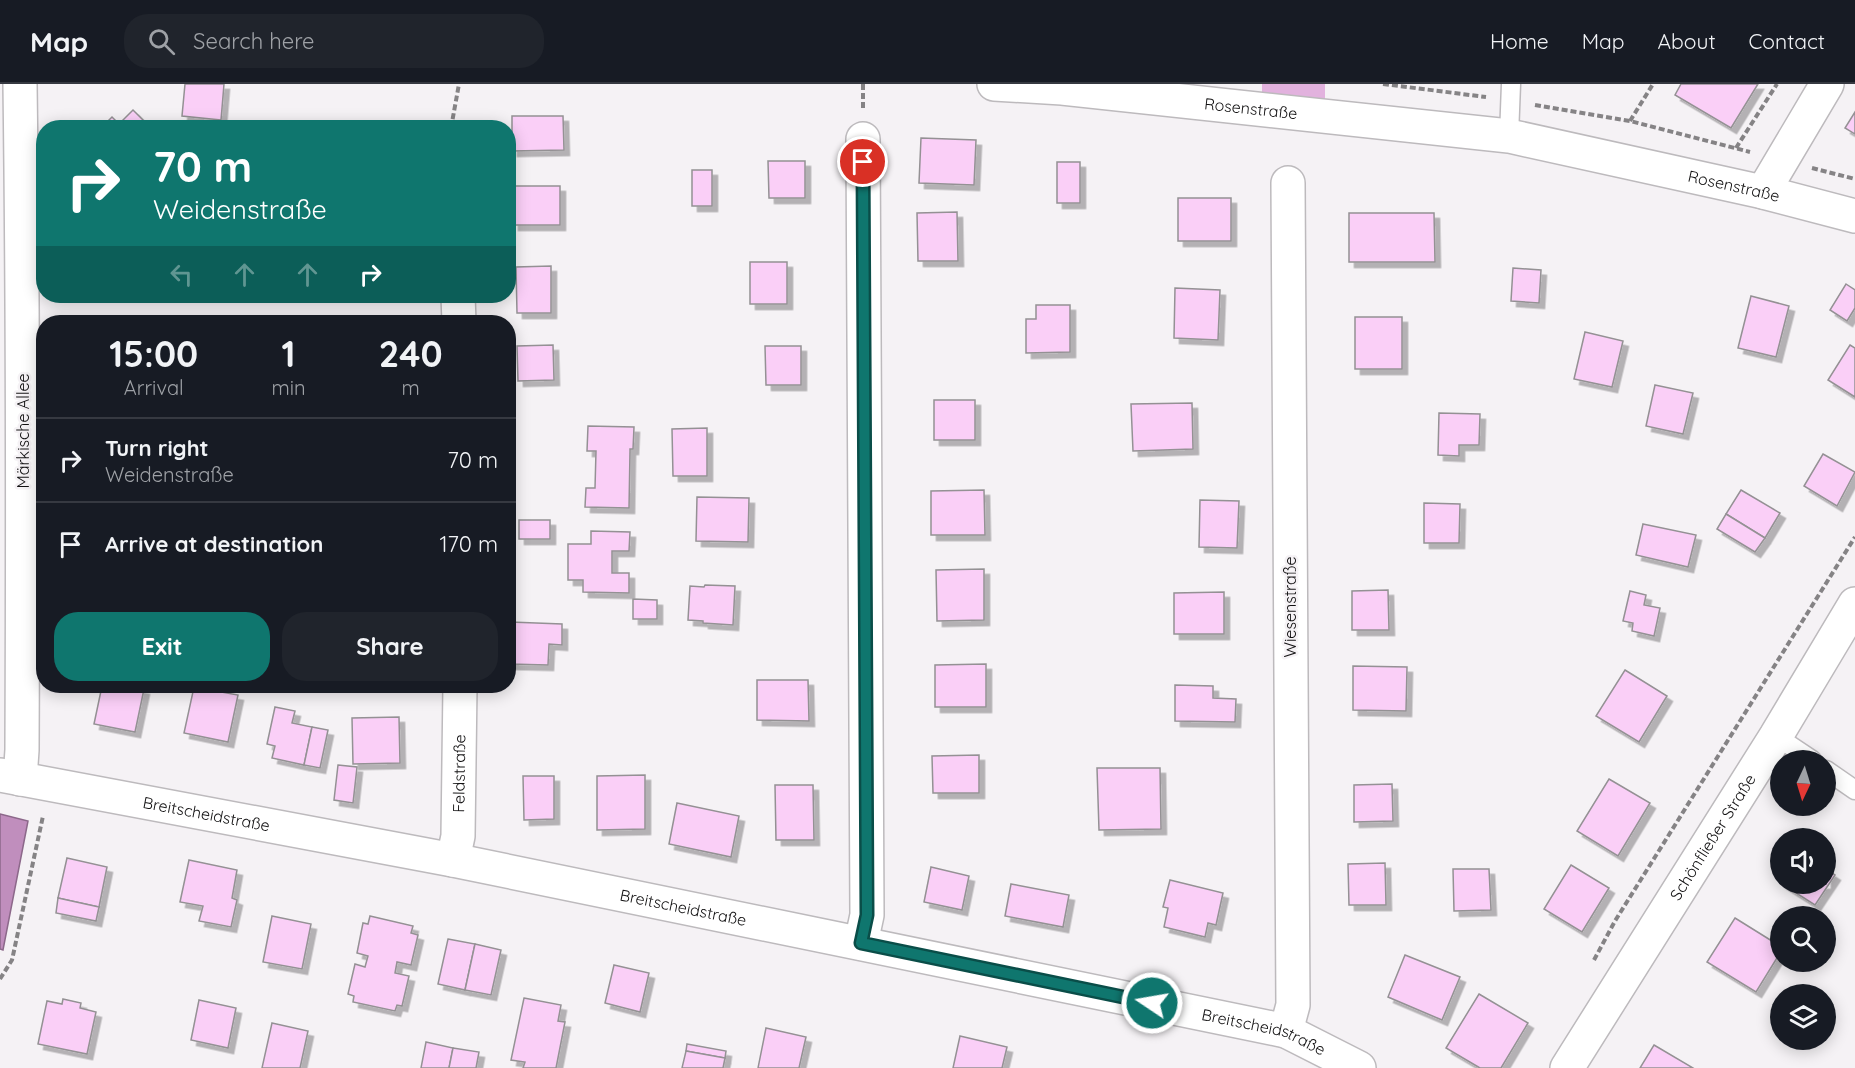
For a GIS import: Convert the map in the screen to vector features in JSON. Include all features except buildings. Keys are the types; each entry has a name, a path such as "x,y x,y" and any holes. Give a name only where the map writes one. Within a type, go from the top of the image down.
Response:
{"street":[{"name":"Märkische Allee","path":"10,777 22,750 23,307 20,84"},
{"name":"Rosenstraße","path":"993,84 1062,86 1509,136 1763,192 1855,216"},
{"path":"1763,192 1827,84"},
{"path":"861,943 867,915 863,139"},
{"name":"Wiesenstraße","path":"1286,1031 1293,1005 1288,183"},
{"name":"Schönfließer Straße","path":"1567,1068 1776,736 1855,604"},
{"name":"Feldstraße","path":"453,860 458,836 460,693"},
{"name":"Breitscheidstraße","path":"10,777 453,860 1286,1031 1359,1068"}],"lane":[{"path":"1509,136 1511,92"},
{"path":"1776,736 1797,750"},
{"path":"1836,777 1855,790"}],"path":[{"path":"452,120 459,84"},
{"path":"1383,84 1511,92 1855,179"},
{"path":"1630,121 1653,84"},
{"path":"1736,148 1777,84"},
{"path":"1593,963 1622,911 1855,537"},
{"path":"0,979 12,960 44,816 10,777"}],"shaded area":[{"path":"1262,84 1325,84 1325,104 1262,98"},
{"path":"0,814 28,821 3,950 0,949"}],"route":[{"path":"863,162 867,915 861,943 1152,1003"}]}
